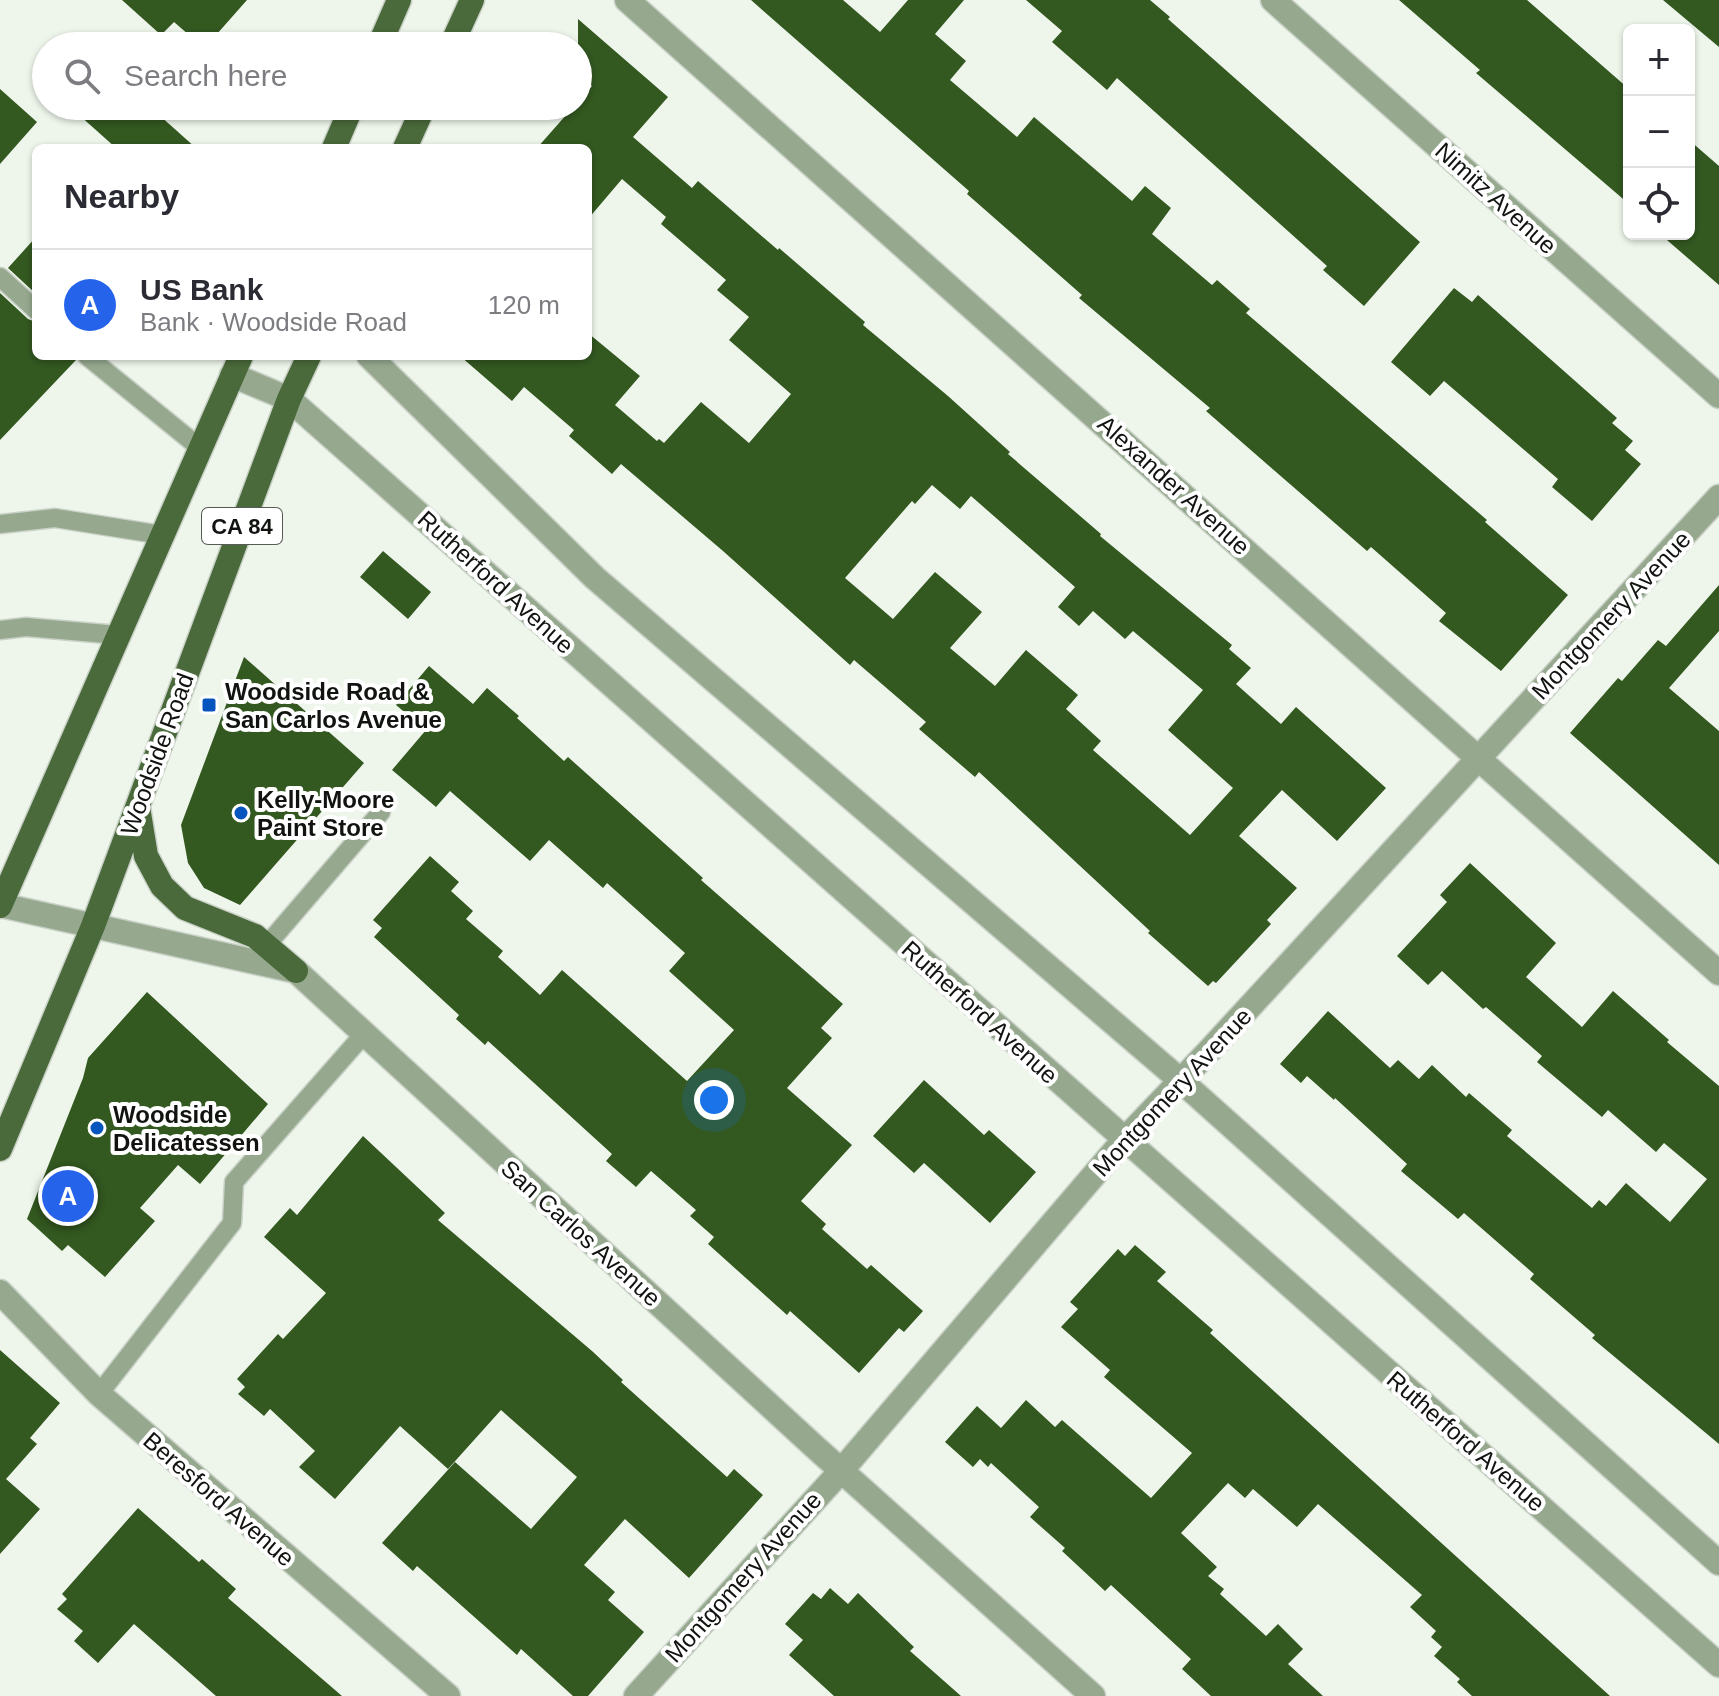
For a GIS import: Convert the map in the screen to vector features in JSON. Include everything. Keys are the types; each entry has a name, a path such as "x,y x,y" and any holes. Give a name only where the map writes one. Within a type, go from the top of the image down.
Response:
{"main road":[{"path":"385,32 399,0"},
{"path":"457,32 472,0"},
{"path":"336,144 346,120"},
{"path":"407,144 418,120"},
{"name":"Woodside Road","path":"0,1149 93,926 289,399 307,360"},
{"name":"CA 84","path":"0,906 236,366"},
{"path":"138,805 146,856 162,886 185,908 255,936 260,954 296,971"}],"street":[{"name":"Alexander Avenue","path":"627,0 1719,973"},
{"name":"Nimitz Avenue","path":"1273,0 1719,396"},
{"path":"373,360 595,578 1180,1080 1719,1563"},
{"name":"Rutherford Avenue","path":"236,366 289,399 1719,1665"},
{"name":"Montgomery Avenue","path":"636,1696 841,1471 1124,1140 1719,497"},
{"path":"0,906 93,926 260,954"},
{"name":"San Carlos Avenue","path":"296,971 841,1471 1093,1696"},
{"name":"Beresford Avenue","path":"0,1292 99,1394 448,1696"}],"lane":[{"path":"0,277 32,306"},
{"path":"92,360 200,448"},
{"path":"0,524 55,518 162,535"},
{"path":"0,630 26,627 118,635"},
{"path":"260,954 381,812"},
{"path":"99,1394 232,1223 234,1182 364,1034"}],"building":[{"path":"122,0 247,0 219,32 186,32 174,22 164,32 158,32"},
{"path":"751,0 843,0 880,32 908,0 964,0 935,34 966,61 950,80 1017,137 1034,117 1132,201 1145,186 1171,208 1152,234 1212,285 1217,280 1250,309 1246,313 1487,520 1485,522 1568,595 1501,671 1439,621 1446,613 1371,547 1367,551 1206,411 1210,408 1079,298 1082,295 967,194 969,191"},
{"path":"1026,0 1150,0 1420,242 1364,306 1323,270 1327,266 1117,78 1107,90 1052,42 1062,31"},
{"path":"1399,0 1527,0 1623,84 1623,199 1476,73 1480,70"},
{"path":"1663,0 1719,0 1719,47"},
{"path":"578,19 668,97 633,137 692,188 698,181 779,248 865,322 863,325 948,396 1100,536 1232,645 1229,649 1251,668 1236,684 1281,724 1296,707 1386,788 1337,841 1282,790 1239,836 1297,888 1267,920 1271,924 1216,983 1213,981 1208,986 979,772 975,777 919,729 926,722 854,660 850,665 621,464 612,474 569,436 574,430 524,387 512,401 465,360 592,360 592,336 640,376 615,405 657,441 659,439 664,443 701,402 749,443 791,394 729,340 749,317 717,290 726,280 661,224 666,217 622,179 592,214 592,144 541,144 562,120 592,120 592,32 578,32","holes":["932,485 960,509 971,496 1075,587 1058,607 1079,626 1093,611 1125,639 1133,631 1203,690 1168,730 1233,788 1190,835 1093,750 1101,741 1066,709 1078,695 1026,650 995,686 950,648 982,612 935,572 893,619 845,578 912,501 915,504"]},
{"path":"0,89 37,122 0,164"},
{"path":"85,120 165,120 192,144 112,144"},
{"path":"1695,145 1719,166 1719,285 1667,240 1695,240"},
{"path":"32,241 32,290 8,268"},
{"path":"1454,288 1472,302 1478,295 1617,418 1612,423 1633,441 1625,450 1641,464 1592,521 1552,487 1558,479 1444,381 1430,396 1391,362"},
{"path":"0,293 32,320 32,360 76,360 0,440"},
{"path":"383,551 431,592 408,619 360,577"},
{"path":"1719,585 1719,631 1669,688 1719,731 1719,865 1570,733 1618,678 1622,681 1658,640 1666,646"},
{"path":"244,657 364,763 240,905 204,888 188,863 181,825"},
{"path":"429,666 473,704 487,688 564,761 568,757 703,878 701,880 843,1004 821,1028 832,1038 787,1088 852,1145 801,1201 826,1224 822,1229 867,1269 871,1265 923,1311 904,1332 899,1328 859,1373 790,1311 787,1315 708,1244 714,1237 690,1216 696,1210 651,1171 636,1187 606,1161 612,1154 488,1041 485,1045 456,1019 459,1015 374,937 382,928 373,920 430,856 459,882 451,891 473,911 466,919 503,951 498,957 540,995 562,970 687,1081 734,1030 669,971 685,953 607,883 603,888 549,840 530,861 450,791 436,807 392,770 426,730 396,705"},
{"path":"1470,863 1556,943 1526,977 1582,1027 1613,991 1719,1086 1719,1444 1592,1338 1595,1335 1530,1279 1534,1274 1464,1213 1458,1219 1401,1171 1407,1164 1335,1098 1307,1076 1301,1083 1280,1064 1328,1011 1390,1068 1398,1060 1419,1079 1432,1065 1466,1097 1469,1093 1512,1130 1507,1136 1592,1208 1599,1200 1606,1206 1626,1183 1670,1222 1707,1179 1664,1143 1656,1152 1608,1110 1602,1117 1537,1062 1542,1056 1486,1007 1483,1009 1442,971 1428,985 1397,956 1447,902 1440,895"},
{"path":"147,992 268,1104 200,1184 178,1165 140,1208 155,1221 105,1277 68,1245 62,1251 27,1219 83,1078 88,1058"},
{"path":"924,1080 984,1135 989,1130 1036,1172 990,1223 924,1163 914,1173 873,1136"},
{"path":"363,1136 445,1213 438,1220 592,1351 623,1380 621,1382 727,1477 734,1469 763,1495 689,1578 625,1519 584,1565 615,1592 608,1600 644,1632 588,1696 573,1696 521,1649 517,1655 417,1566 413,1571 382,1543 455,1462 531,1529 577,1477 501,1410 448,1469 400,1426 335,1499 299,1467 315,1451 270,1409 264,1416 238,1394 245,1387 237,1379 278,1334 283,1339 326,1293 264,1237 290,1208 297,1215"},
{"path":"1135,1245 1166,1272 1157,1281 1213,1330 1210,1333 1610,1696 1472,1696 1457,1682 1460,1679 1434,1656 1442,1647 1431,1637 1436,1631 1410,1607 1422,1595 1318,1504 1297,1527 1253,1489 1245,1498 1228,1483 1181,1533 1217,1567 1208,1576 1224,1589 1220,1594 1266,1636 1278,1624 1303,1649 1288,1664 1323,1696 1211,1696 1182,1669 1191,1659 1111,1585 1105,1591 1062,1551 1065,1548 1030,1517 1039,1507 991,1463 988,1467 980,1459 973,1467 945,1442 977,1406 1001,1428 1026,1400 1055,1427 1062,1420 1151,1498 1192,1453 1104,1377 1110,1370 1061,1327 1078,1309 1070,1302 1118,1249 1125,1256"},
{"path":"0,1350 60,1403 30,1438 37,1444 6,1479 40,1509 0,1554"},
{"path":"138,1508 199,1562 202,1559 236,1589 228,1598 342,1696 216,1696 134,1624 98,1663 74,1641 83,1631 57,1609 67,1599 62,1594"},
{"path":"830,1588 848,1604 858,1593 914,1647 910,1651 961,1696 834,1696 789,1655 803,1640 785,1624 813,1593 821,1599"}],"place":[{"name":"Woodside Road & San Carlos Avenue","path":"209,705"},
{"name":"Kelly-Moore Paint Store","path":"241,813"},
{"name":"Woodside Delicatessen","path":"97,1128"},
{"name":"US Bank","path":"68,1196"}]}
